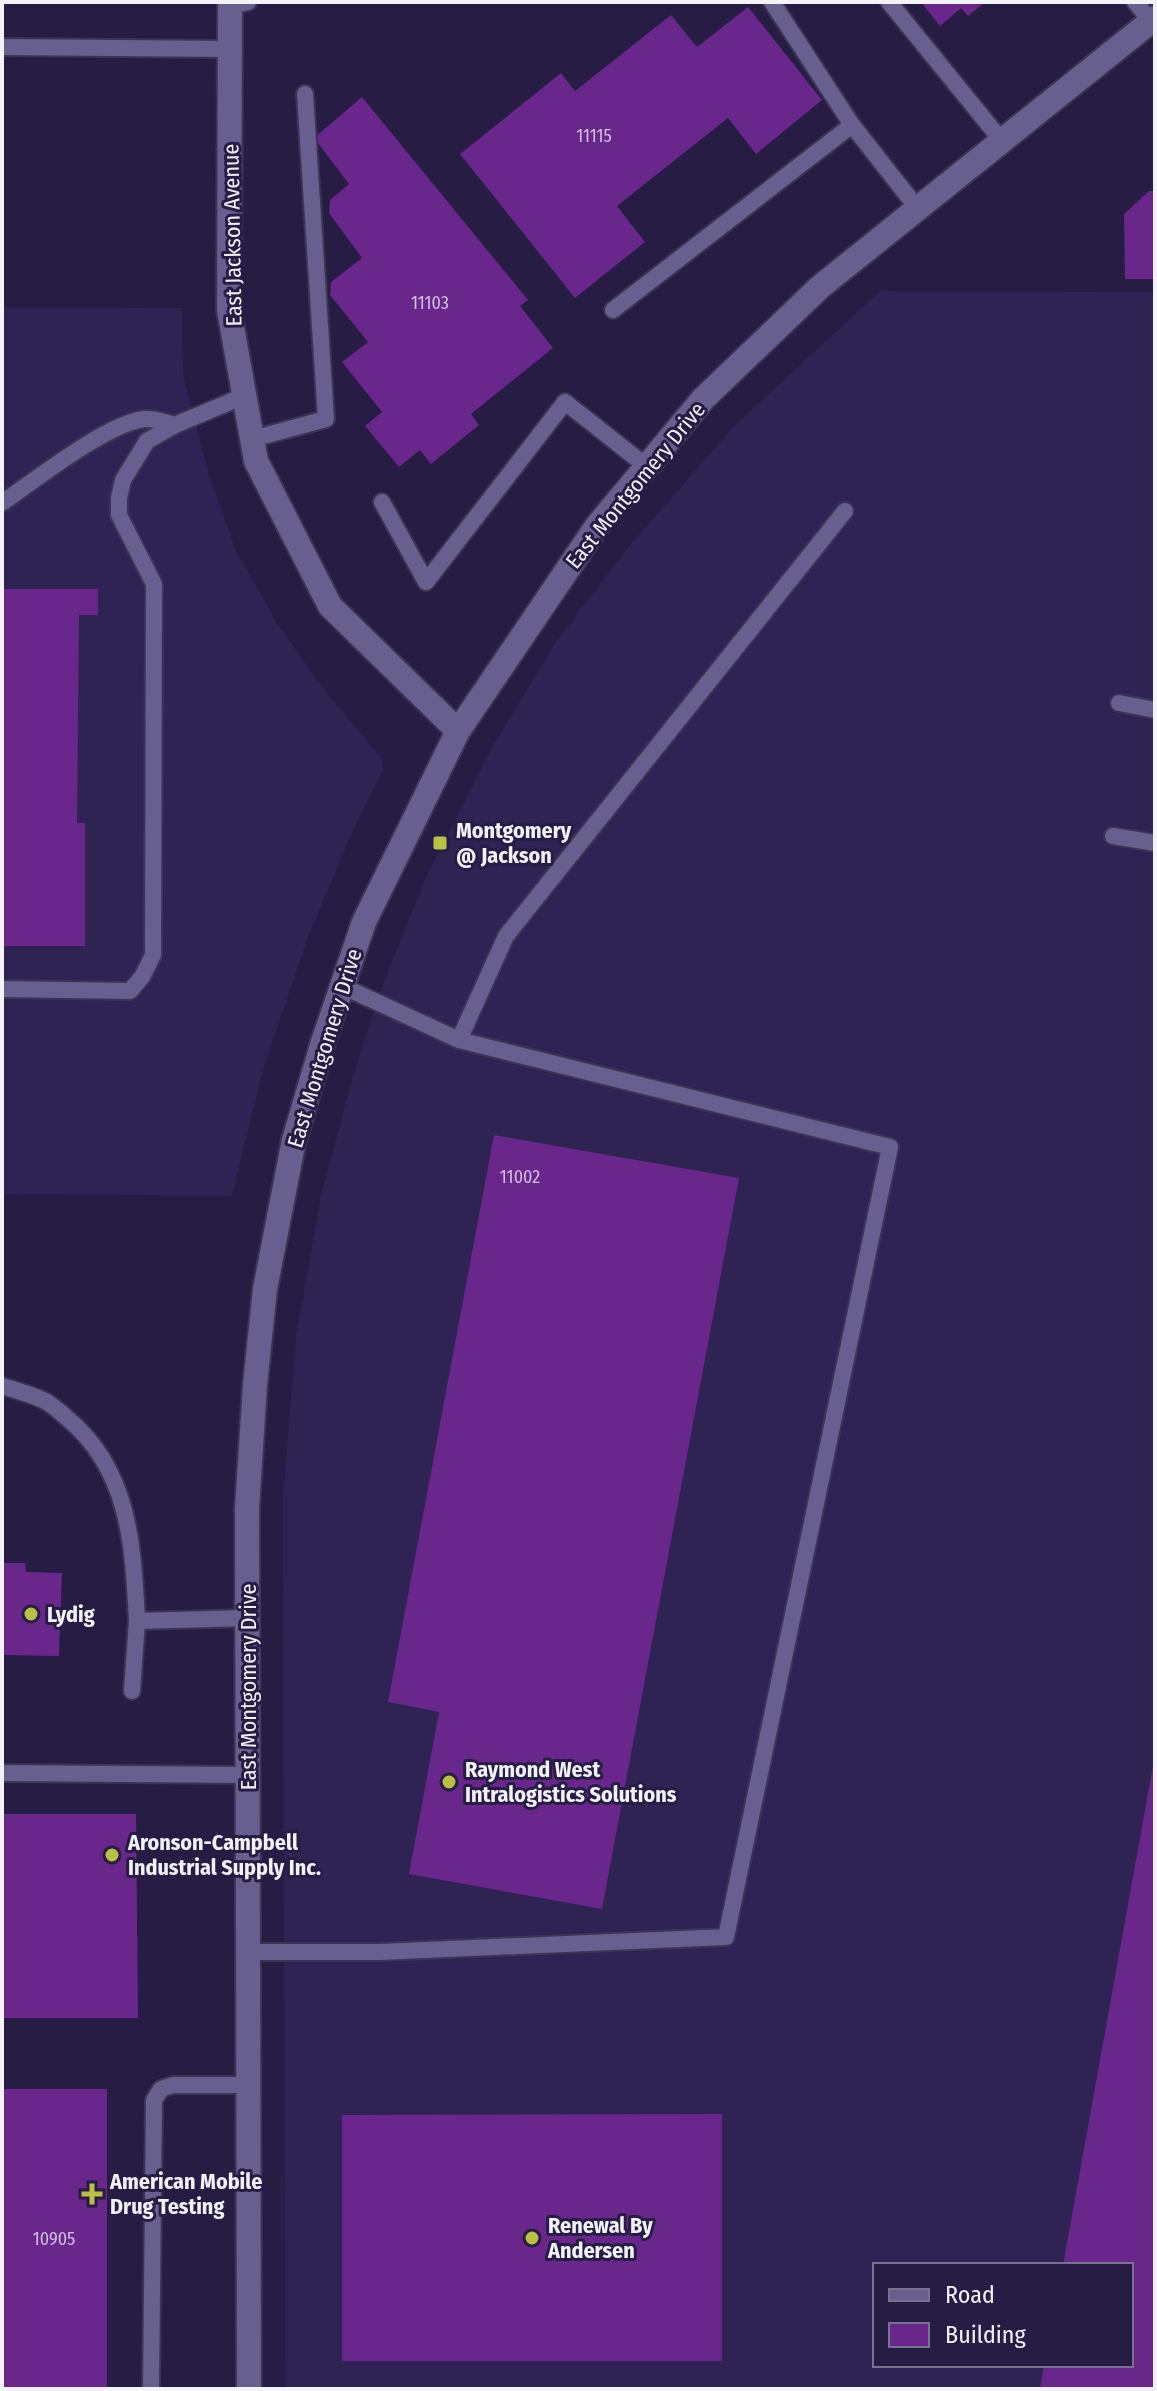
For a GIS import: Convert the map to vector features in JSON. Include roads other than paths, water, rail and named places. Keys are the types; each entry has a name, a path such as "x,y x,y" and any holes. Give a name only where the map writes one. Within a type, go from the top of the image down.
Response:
{"main road":[{"name":"East Jackson Avenue","path":"236,3 230,49 229,310 256,461 330,606 458,731"},
{"name":"East Montgomery Drive","path":"249,2389 247,1509 255,1385 265,1289 294,1140 364,922 458,731 597,526 703,399 820,287 1153,20"}],"lane":[{"path":"772,2 852,125 918,209"},
{"path":"889,2 1002,141"},
{"path":"1135,2 1153,20"},
{"path":"2,47 230,49"},
{"path":"252,439 326,419 305,94"},
{"path":"613,310 852,125"},
{"path":"2,989 130,991 142,977 153,955 154,584 119,515 119,498 123,480 147,441 175,425 244,396"},
{"path":"382,502 426,582 565,402 646,466"},
{"path":"2,503 99,436 144,419 157,419 175,425"},
{"path":"459,1040 506,936 845,511"},
{"path":"1119,703 1155,710"},
{"path":"1113,836 1155,843"},
{"path":"248,1952 380,1952 726,1937 890,1147 459,1040 342,986"},
{"path":"2,1386 45,1401 86,1434 112,1475 126,1511 133,1551 137,1621 132,1691"},
{"path":"137,1621 248,1618"},
{"path":"2,1773 248,1775"},
{"path":"151,2389 154,2100 161,2089 173,2085 248,2085"}],"place":[{"name":"Montgomery @ Jackson","path":"440,843"},
{"name":"Lydig","path":"31,1614"},
{"name":"Raymond West Intralogistics Solutions","path":"449,1782"},
{"name":"Aronson-Campbell Industrial Supply Inc.","path":"112,1855"},
{"name":"American Mobile Drug Testing","path":"92,2194"},
{"name":"Renewal By Andersen","path":"532,2238"}]}
